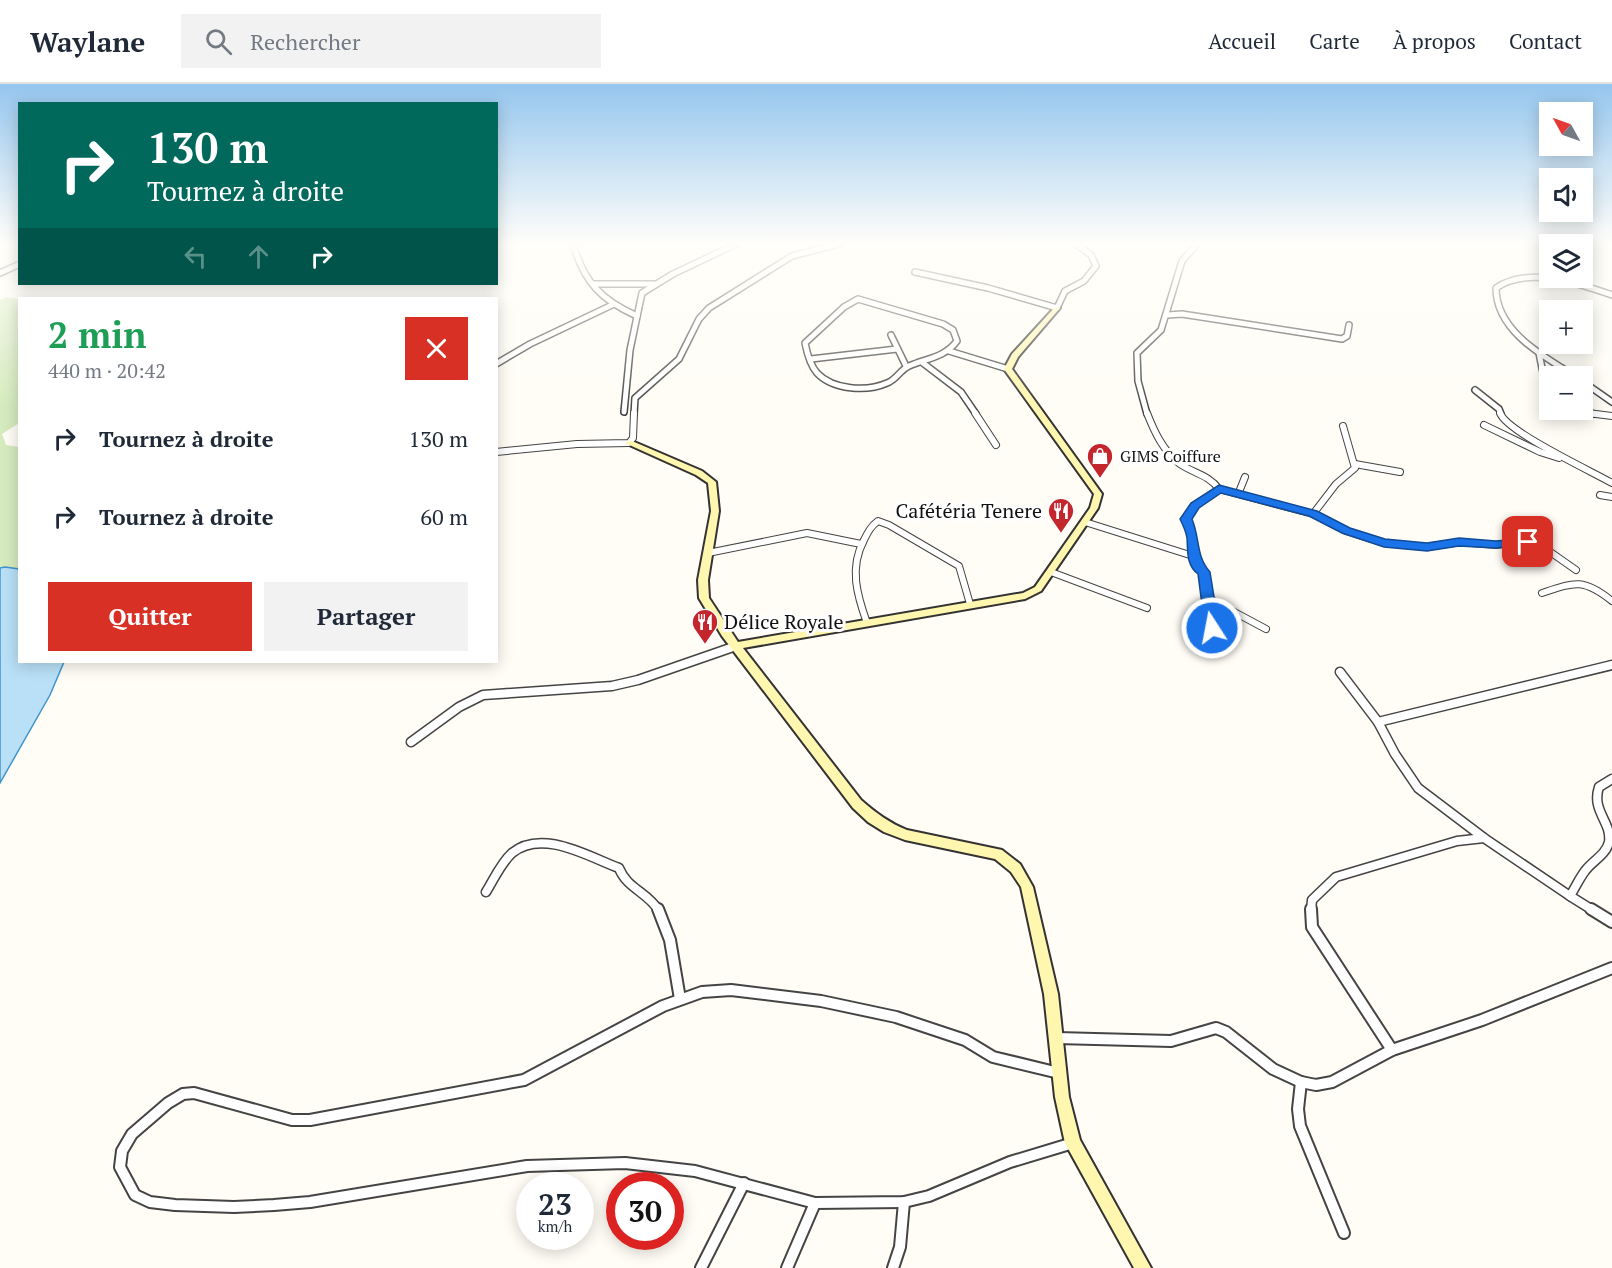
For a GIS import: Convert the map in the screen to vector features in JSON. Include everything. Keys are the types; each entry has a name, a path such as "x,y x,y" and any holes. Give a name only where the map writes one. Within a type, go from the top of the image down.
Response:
{"street":[{"path":"607,299 612,305 637,316"},
{"path":"624,412 627,366 640,299"},
{"path":"629,443 633,438 635,398 679,359 704,312 724,299"},
{"path":"857,299 851,302 805,343 818,374 835,382 852,387 888,383 895,379 906,366 923,363 949,351 957,341 949,327 859,299"},
{"path":"1027,299 1057,308"},
{"path":"1008,369 1015,356 1057,308 1061,299"},
{"path":"1172,299 1168,315 1158,334 1137,353 1136,367 1143,401 1165,449 1180,464 1211,480 1219,489 1239,492 1277,506 1313,514 1346,531 1399,545 1427,547 1459,542 1496,544 1528,542 1546,549 1576,570"},
{"path":"1495,299 1501,314 1539,353"},
{"path":"498,363 530,344 612,305"},
{"path":"1168,315 1182,314 1342,339 1347,336 1349,325"},
{"path":"891,335 906,366"},
{"path":"811,359 897,349"},
{"path":"411,742 459,707 483,695 612,686 638,680 736,646 1032,593 1051,572 1085,522 1097,501 1098,494 1008,369 949,351"},
{"path":"1541,354 1559,366"},
{"path":"923,363 956,387 996,445"},
{"path":"1593,389 1612,402"},
{"path":"1499,409 1502,418 1527,436 1612,483"},
{"path":"1593,414 1612,416"},
{"path":"1484,425 1540,452 1569,460"},
{"path":"1313,514 1336,484 1352,472 1355,464 1343,426"},
{"path":"498,452 577,444 629,443 699,473 712,482 715,511 703,580 704,598 736,646 795,720 839,783 878,824 904,836 998,854 1014,865 1027,887 1051,994 1062,1097 1073,1143 1143,1268"},
{"path":"1355,464 1400,472"},
{"path":"1239,492 1245,477"},
{"path":"1212,628 1203,571 1199,570 1193,556 1193,535 1186,519 1195,506 1219,489"},
{"path":"1600,495 1612,496"},
{"path":"867,623 853,570 861,544 875,522 881,522 898,530 959,566 970,604"},
{"path":"1085,522 1193,556"},
{"path":"708,553 807,533 861,544"},
{"path":"1051,572 1147,608"},
{"path":"1542,593 1583,582 1592,585 1612,601"},
{"path":"1206,597 1266,629"},
{"path":"1378,722 1612,665"},
{"path":"1340,672 1378,722 1395,754 1418,788 1484,838 1612,922"},
{"path":"1570,896 1586,870 1609,843 1596,798 1599,787 1612,778"},
{"path":"1392,1050 1312,927 1310,916 1312,900 1336,877 1457,841 1484,838"},
{"path":"486,892 505,860 514,851 528,843 546,842 619,868 622,880 656,906 671,941 680,999"},
{"path":"1057,1038 1171,1041 1216,1028 1226,1032 1273,1069 1302,1082 1316,1085 1332,1082 1392,1050 1482,1020 1612,968"},
{"path":"1059,1073 993,1057 965,1040 896,1017 821,1000 731,990 702,992 680,999 524,1080 301,1120 292,1120 194,1093 183,1094 150,1117 132,1134 122,1151 120,1167 135,1195 150,1202 204,1207 244,1207 310,1202 491,1171 556,1165 648,1164 695,1171 815,1203 904,1202 929,1196 1010,1162 1073,1143"},
{"path":"1302,1082 1298,1109 1300,1126 1344,1233"},
{"path":"701,1268 744,1183"},
{"path":"893,1268 900,1247 904,1202"},
{"path":"787,1268 815,1203"}],"green space":[{"path":"18,299 18,424 2,434 6,445 18,447 18,569 0,568 0,300"}],"water":[{"path":"0,568 18,569 18,663 64,663 50,695 0,783"}],"place":[{"name":"GIMS Coiffure","path":"1100,479"},
{"name":"Cafétéria Tenere","path":"1061,534"},
{"name":"Délice Royale","path":"705,645"}],"route":[{"path":"1212,628 1204,572 1199,570 1193,556 1193,535 1186,519 1195,506 1219,489 1239,492 1283,508 1313,514 1346,531 1384,543 1427,547 1459,542 1496,544 1515,541 1528,542"}]}
